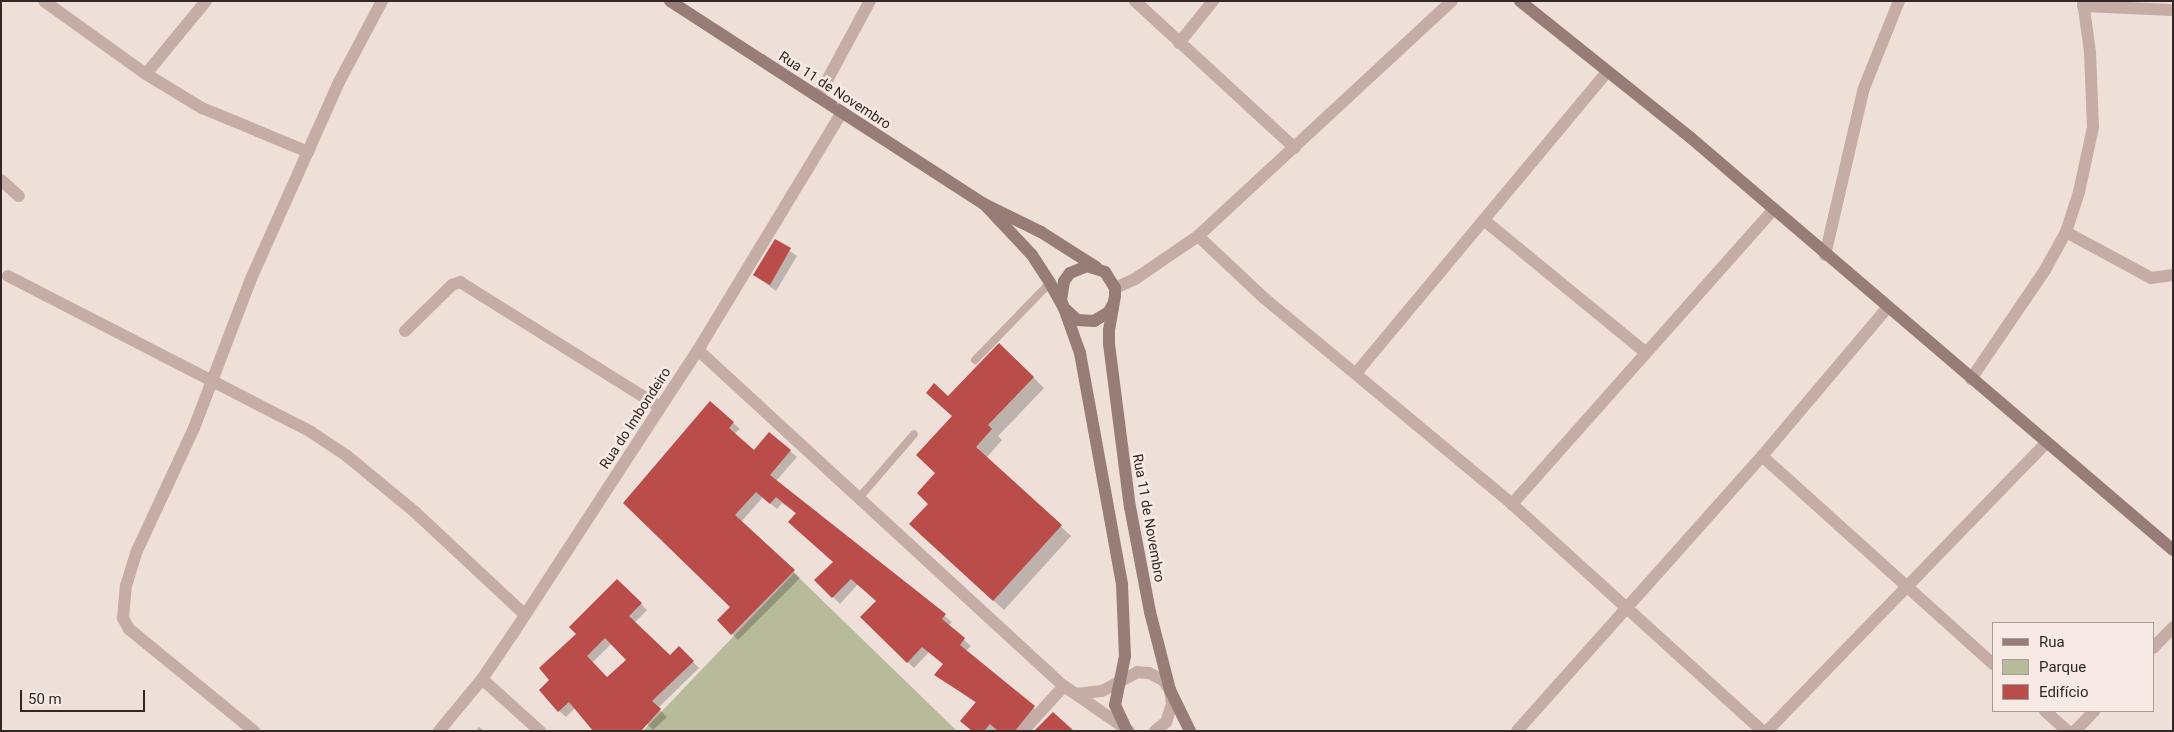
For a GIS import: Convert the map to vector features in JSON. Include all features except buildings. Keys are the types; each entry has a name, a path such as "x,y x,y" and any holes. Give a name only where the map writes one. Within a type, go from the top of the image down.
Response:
{"main road":[{"name":"Rua 11 de Novembro","path":"670,1 984,204 1041,232 1105,272 1115,288 1109,344 1114,400 1148,603 1170,690 1190,731"},
{"path":"1520,1 1606,74 1691,138 1774,208 1825,256 2173,550"},
{"name":"Rua 11 de Novembro","path":"984,204 1032,255 1064,308 1080,353 1090,399 1121,576 1126,634 1116,706 1127,730"},
{"name":"Rua 11 de Novembro","path":"1096,268 1087,266 1070,273 1061,290 1064,308 1077,320 1094,321 1109,312 1113,304"}],"street":[{"path":"44,1 146,74 202,108 308,152"},
{"path":"146,74 206,1"},
{"path":"254,731 171,666 129,629 123,618 126,586 136,554 213,382 250,281 355,48 382,1"},
{"path":"818,96 870,1"},
{"path":"1135,1 1295,148"},
{"path":"1179,43 1213,1"},
{"path":"1115,288 1135,279 1198,236 1452,1"},
{"path":"1825,256 1862,95 1899,1"},
{"path":"1971,379 2045,270 2066,232 2090,150 2093,127 2090,52 2083,4 2173,10"},
{"path":"1357,372 1606,74"},
{"name":"Rua do Imbondeiro","path":"438,731 482,679 698,350 842,112"},
{"path":"1,180 19,196"},
{"path":"1512,504 1774,208"},
{"path":"1485,221 1646,353"},
{"path":"2066,232 2151,278 2173,275"},
{"path":"1198,236 1264,298 1357,372 1512,504 1762,731"},
{"path":"8,276 303,427 347,456 415,512 525,615"},
{"path":"405,331 452,285 460,282 660,406"},
{"path":"1517,731 1625,607 1762,456 1887,308"},
{"path":"698,350 1064,686 1127,730"},
{"path":"1767,731 2046,443"},
{"path":"1762,456 1992,663"},
{"path":"2154,647 2173,627"},
{"path":"1076,694 1102,691 1121,678 1137,672 1150,673 1163,680 1170,690 1170,712 1166,722 1156,731"},
{"path":"482,679 540,731"},
{"path":"1023,731 1064,686"},
{"path":"2046,712 2067,731"},
{"path":"2075,731 2093,712"}],"lane":[{"path":"975,360 1050,283"},
{"path":"859,498 914,434"}],"green space":[{"path":"794,573 957,731 643,731"}]}
